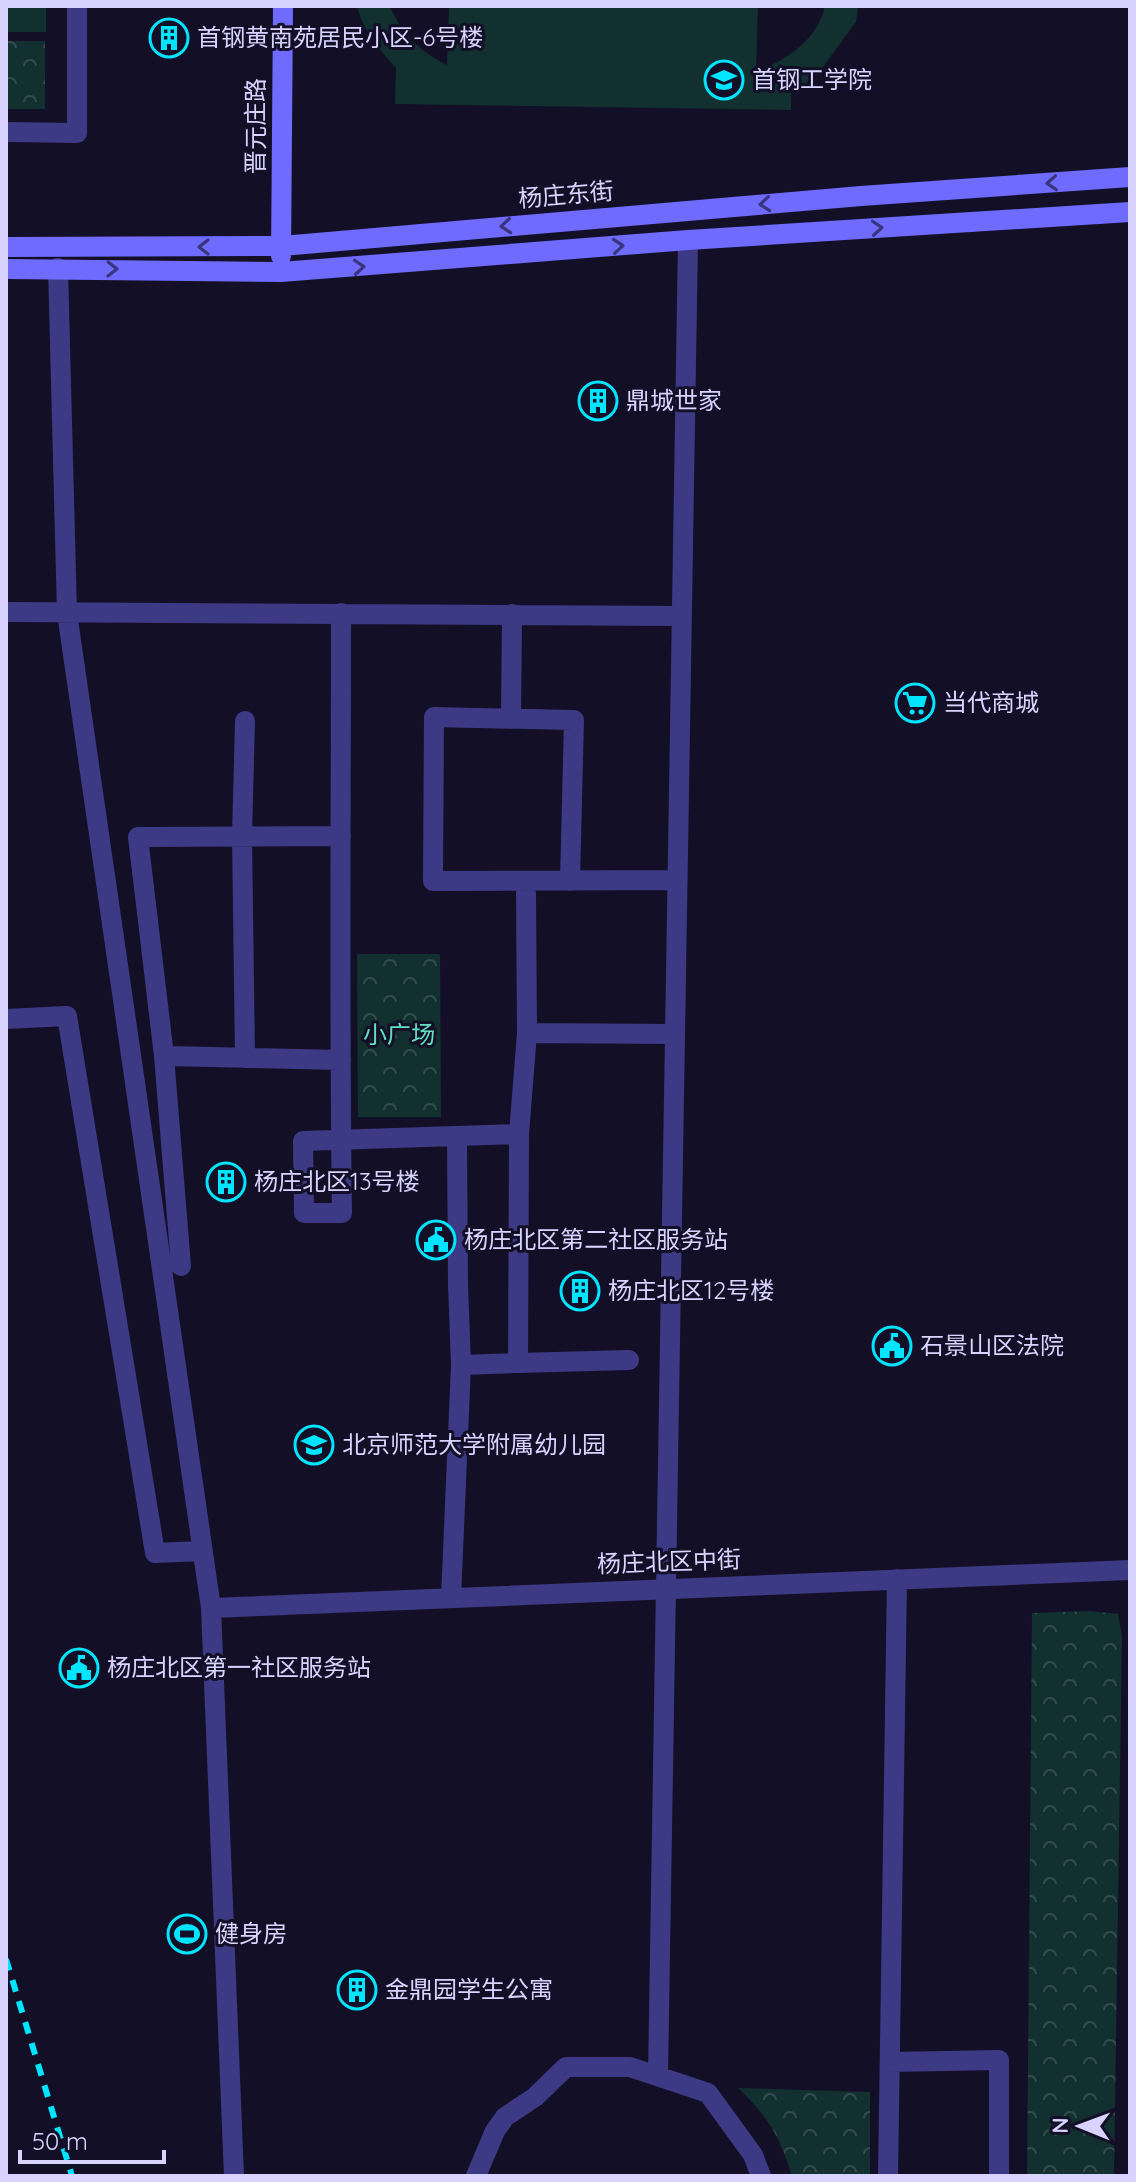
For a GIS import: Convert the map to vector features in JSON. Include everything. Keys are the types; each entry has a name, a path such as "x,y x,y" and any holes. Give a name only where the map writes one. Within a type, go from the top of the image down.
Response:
{"main road":[{"name":"晋元庄路","path":"281,272 283,6"},
{"name":"杨庄东街","path":"6,247 282,246 845,197 1130,177"},
{"path":"6,269 281,272 688,240 1130,212"}],"street":[{"path":"6,132 77,133 77,6"},
{"path":"658,2075 688,240"},
{"path":"58,268 67,613 211,1608 234,2176"},
{"path":"6,612 682,616"},
{"path":"341,613 341,1139 519,1134"},
{"path":"511,719 512,614"},
{"path":"570,881 574,720 434,717 433,881 570,881 677,880"},
{"path":"245,721 242,836 245,1058"},
{"path":"181,1266 164,1056 138,837 341,836"},
{"path":"518,1363 519,1134 527,1033 526,893"},
{"path":"6,1019 67,1016 155,1553 202,1551"},
{"path":"527,1033 675,1034"},
{"path":"164,1056 341,1060"},
{"path":"451,1598 461,1365 457,1136"},
{"path":"461,1365 629,1360"},
{"name":"杨庄北区中街","path":"211,1608 1130,1570"},
{"path":"888,2176 897,1579"},
{"path":"890,2062 999,2060 999,2176"},
{"path":"476,2176 495,2131 505,2117 535,2097 566,2067 630,2067 708,2093 753,2155 761,2176"}],"green space":[{"path":"6,6 46,6 46,32 6,32"},
{"path":"357,6 390,6 413,41 447,65 449,6 758,6 756,72 800,47 816,29 825,6 858,6 856,22 814,79 791,90 791,110 395,104 396,68 367,32"},
{"path":"6,41 45,41 45,109 6,109"},
{"name":"小广场","path":"357,954 440,954 441,1117 358,1117"},
{"path":"1089,1611 1118,1614 1122,1636 1114,2176 1027,2176 1032,1613"},
{"path":"738,2088 870,2092 870,2176 792,2176 772,2128"}],"railway":[{"path":"6,1959 72,2176"}],"place":[{"name":"首钢黄南苑居民小区-6号楼","path":"169,38"},
{"name":"首钢工学院","path":"724,80"},
{"name":"鼎城世家","path":"598,401"},
{"name":"当代商城","path":"915,703"},
{"name":"杨庄北区13号楼","path":"226,1182"},
{"name":"杨庄北区第二社区服务站","path":"436,1240"},
{"name":"杨庄北区12号楼","path":"580,1291"},
{"name":"石景山区法院","path":"892,1346"},
{"name":"北京师范大学附属幼儿园","path":"314,1445"},
{"name":"杨庄北区第一社区服务站","path":"79,1668"},
{"name":"健身房","path":"187,1934"},
{"name":"金鼎园学生公寓","path":"357,1990"}]}
